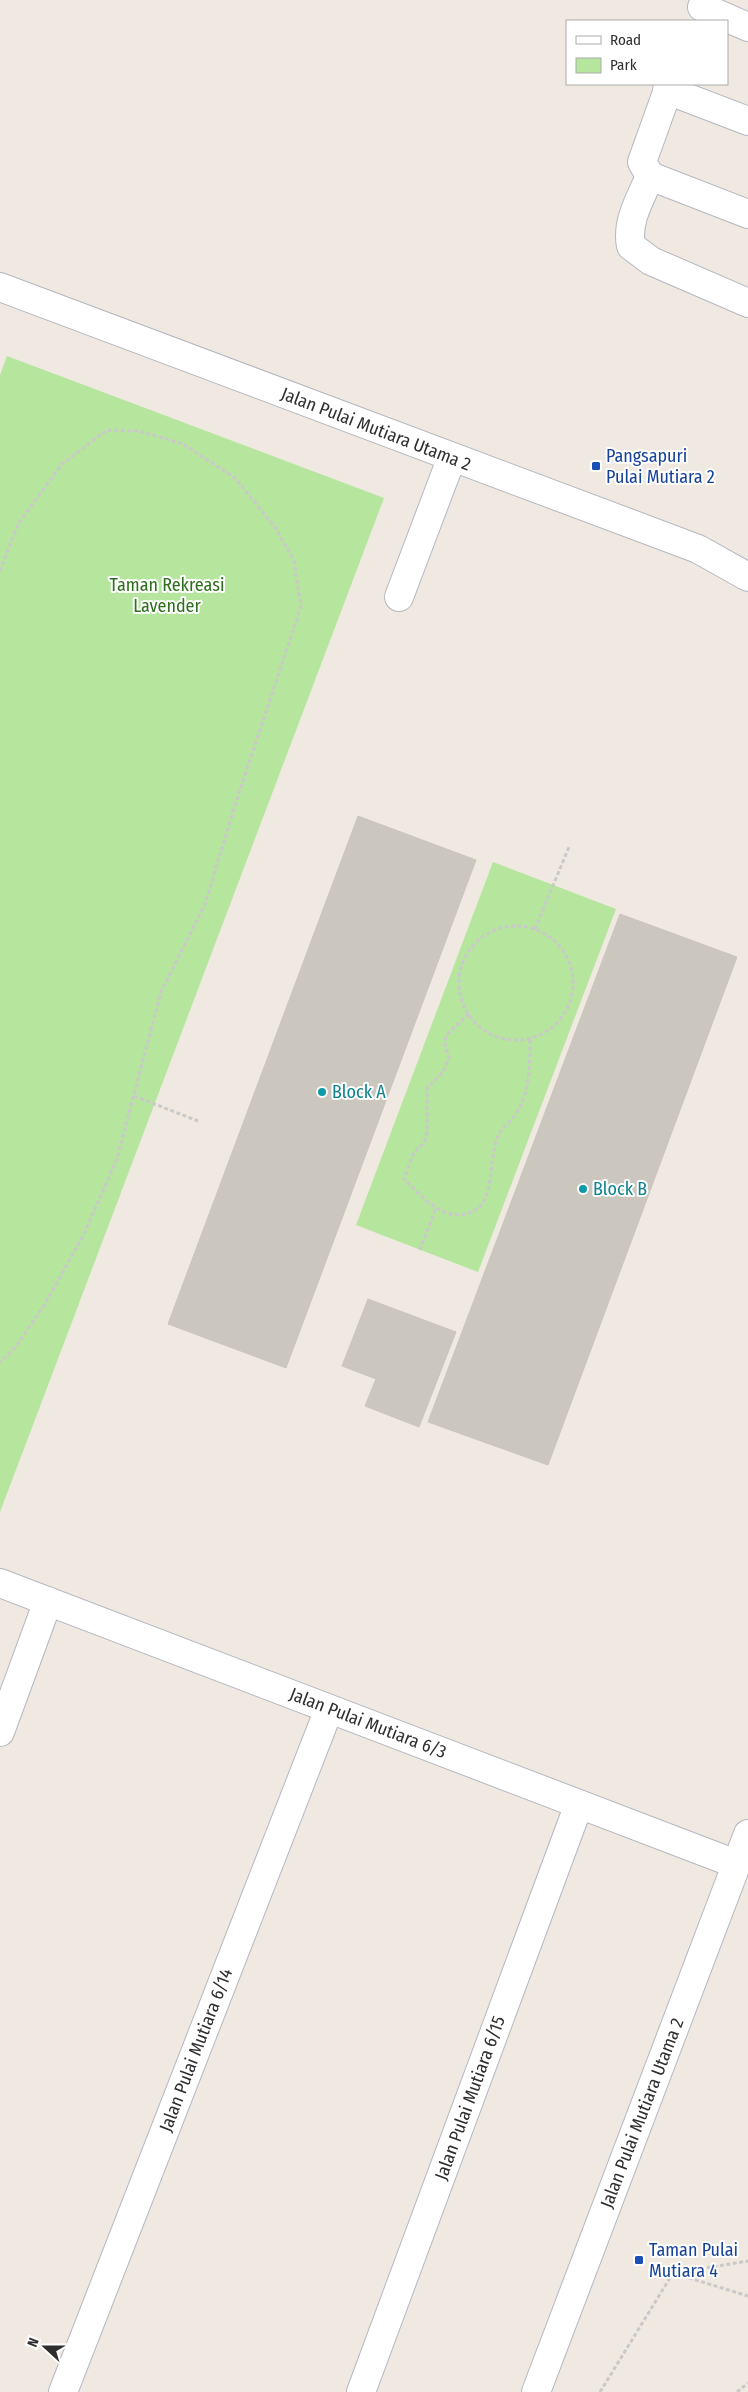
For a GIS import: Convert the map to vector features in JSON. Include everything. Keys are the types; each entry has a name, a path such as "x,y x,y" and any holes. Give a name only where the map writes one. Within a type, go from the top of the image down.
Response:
{"street":[{"path":"701,9 748,27"},
{"path":"748,121 668,87 642,162 650,176 748,214"},
{"path":"650,176 633,215 628,232 631,246 651,261 748,303"},
{"name":"Jalan Pulai Mutiara Utama 2","path":"0,287 698,549 748,577"},
{"path":"399,597 452,457"},
{"name":"Jalan Pulai Mutiara 6/3","path":"0,1582 736,1864"},
{"path":"0,1732 48,1601"},
{"name":"Jalan Pulai Mutiara 6/14","path":"63,2392 329,1709"},
{"name":"Jalan Pulai Mutiara 6/15","path":"361,2392 579,1804"},
{"name":"Jalan Pulai Mutiara Utama 2","path":"536,2392 748,1834"}],"path":[{"path":"0,571 18,524 62,464 107,430 139,431 183,444 212,461 235,478 275,527 294,561 301,606 237,799 205,904 161,992 117,1158 84,1234 45,1304 15,1348 0,1362"},
{"path":"535,930 569,847"},
{"path":"517,926 535,930 551,939 564,952 571,969 572,987 568,1005 558,1021 544,1032 530,1038 509,1040 490,1035 476,1024 469,1014 464,1008 459,990 460,970 468,952 481,938 498,929 517,926"},
{"path":"469,1014 446,1035 445,1045 449,1058 443,1072 427,1088 427,1133 424,1143 414,1152 404,1179 436,1208 455,1215 467,1214 479,1208 485,1200 492,1153 499,1133 517,1113 525,1093 530,1038"},
{"path":"134,1096 198,1121"},
{"path":"420,1250 436,1208"},
{"path":"600,2392 673,2273 748,2261"},
{"path":"673,2273 748,2296"},
{"path":"736,2392 748,2383"}],"green space":[{"name":"Taman Rekreasi Lavender","path":"7,356 384,498 0,1512 0,375"},
{"path":"493,862 616,909 478,1272 356,1225"}],"building":[{"name":"Block A","path":"358,816 476,860 286,1368 168,1324"},
{"name":"Block B","path":"620,914 737,957 548,1465 428,1422"},
{"path":"368,1299 456,1332 419,1427 365,1406 376,1379 342,1366"}],"place":[{"name":"Pangsapuri Pulai Mutiara 2","path":"596,466"},
{"name":"Block A","path":"322,1092"},
{"name":"Block B","path":"583,1189"},
{"name":"Taman Pulai Mutiara 4","path":"639,2260"}]}
